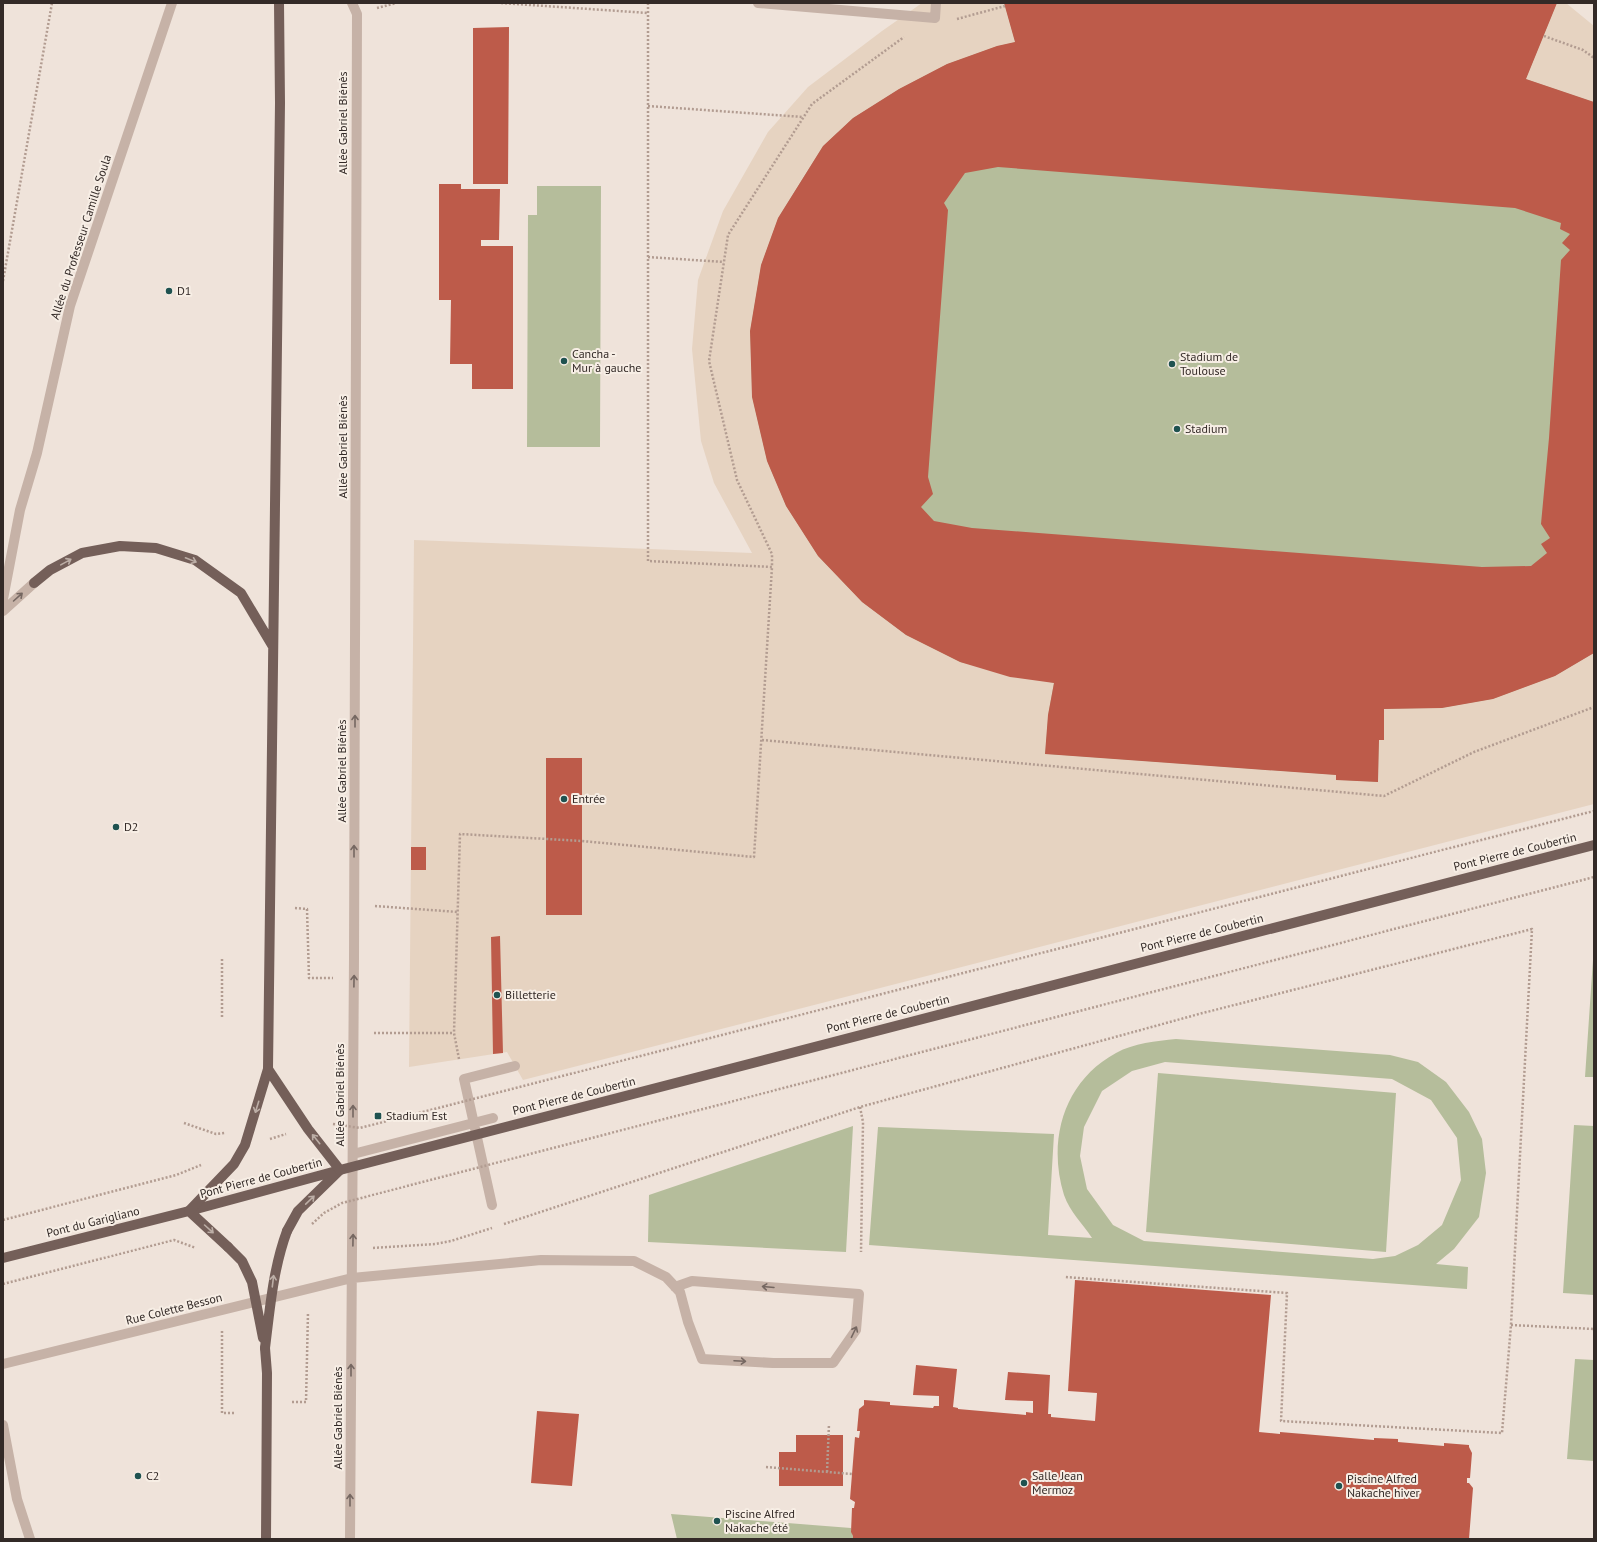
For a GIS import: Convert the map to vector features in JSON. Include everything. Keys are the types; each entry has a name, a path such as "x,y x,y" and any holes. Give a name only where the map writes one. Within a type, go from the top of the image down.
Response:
{"main road":[{"path":"265,1538 267,1373 265,1348 252,1282 242,1262 189,1211 234,1164 245,1145 268,1069 272,645 280,103 279,3"},
{"path":"34,583 50,570 82,553 120,546 156,548 195,560 241,593 272,645"},
{"name":"Pont Pierre de Coubertin","path":"189,1211 340,1170 1594,846"},
{"path":"265,1348 274,1276 279,1252 287,1231 298,1211 340,1170 308,1129 268,1069"},
{"name":"Pont du Garigliano","path":"3,1258 189,1211"}],"street":[{"name":"Allée du Professeur Camille Soula","path":"3,599 20,510 37,453 70,306 172,3"},
{"name":"Allée Gabriel Biénès","path":"350,1539 353,1154 357,14 352,3"},
{"path":"758,3 935,18 936,3"},
{"path":"3,611 34,583"},
{"path":"492,1205 464,1079 515,1066"},
{"path":"353,1154 492,1118"},
{"name":"Rue Colette Besson","path":"3,1364 352,1278 541,1260 634,1261 666,1277 675,1287"},
{"path":"692,1281 859,1294 856,1330 833,1363 773,1363 702,1359 688,1322 680,1292 675,1287 692,1281"},
{"path":"3,1425 17,1499 30,1539"}],"path":[{"path":"3,281 52,3"},
{"path":"376,8 396,3"},
{"path":"501,3 648,13"},
{"path":"648,3 648,561 772,567"},
{"path":"955,20 1005,6"},
{"path":"464,1079 454,1033 460,834 582,841 754,857 772,554 737,480 709,361 728,235 812,104 905,36"},
{"path":"1544,36 1583,50 1594,58"},
{"path":"648,106 804,117"},
{"path":"648,257 724,262"},
{"path":"762,740 1384,796 1474,752 1594,708"},
{"path":"245,1145 329,1123 360,1128 1594,811"},
{"path":"287,1231 312,1224 324,1213 350,1200 1594,877"},
{"path":"354,905 458,912"},
{"path":"295,908 307,909 309,978"},
{"path":"352,1250 436,1244 451,1241 860,1107 1199,1014 1532,929 1511,1324 1502,1433 1281,1421 1287,1293 1065,1277"},
{"path":"222,959 222,1017"},
{"path":"353,1034 409,1032 454,1033"},
{"path":"860,1107 863,1122 861,1252"},
{"path":"3,1220 176,1175 199,1167 204,1163"},
{"path":"3,1284 174,1240 207,1252 228,1247"},
{"path":"292,1402 306,1402 308,1289"},
{"path":"222,1310 222,1412 235,1413"},
{"path":"1511,1324 1594,1329"},
{"path":"827,1472 829,1424"},
{"path":"766,1467 852,1474"}],"green space":[{"name":"Stadium","path":"1004,3 1557,3 1526,79 1594,102 1594,653 1555,676 1493,699 1442,708 1385,709 1384,740 1379,740 1378,782 1336,780 1336,775 1045,754 1048,715 960,662 906,635 862,602 818,556 786,506 767,461 752,397 750,331 761,265 778,218 823,146 853,118 899,89 947,64 997,46 1015,42"},
{"name":"Cancha - Mur à gauche","path":"537,186 601,186 600,447 527,447 528,215 537,215"},
{"path":"1594,945 1594,1077 1585,1077"},
{"path":"1176,1039 1390,1055 1418,1062 1446,1082 1469,1112 1482,1139 1486,1173 1479,1217 1454,1249 1436,1264 1468,1267 1467,1289 869,1245 878,1127 1054,1134 1048,1235 1092,1238 1067,1201 1059,1174 1059,1133 1064,1114 1072,1096 1084,1079 1098,1065 1116,1053 1130,1047 1145,1043","holes":["1165,1062 1392,1079 1431,1100 1457,1138 1461,1180 1442,1225 1418,1245 1395,1256 1373,1259 1144,1241 1113,1225 1087,1189 1080,1156 1084,1127 1102,1091 1132,1071"]},
{"path":"1158,1073 1396,1093 1386,1252 1146,1232"},
{"path":"1574,1125 1594,1126 1594,1295 1563,1293"},
{"path":"853,1126 846,1252 648,1242 649,1195"},
{"path":"1575,1359 1594,1360 1594,1461 1567,1459"},
{"name":"Piscine Alfred Nakache été","path":"671,1514 851,1528 853,1539 677,1539"}],"shaded area":[{"path":"922,3 1004,3 1015,42 997,46 947,64 899,89 853,118 823,146 805,174 778,218 761,265 750,331 752,397 767,461 786,506 818,556 862,602 906,635 960,662 1054,683 1048,716 1045,754 1336,775 1336,780 1378,782 1379,740 1384,740 1384,709 1442,708 1493,699 1555,676 1594,653 1594,804 523,1080 507,1052 409,1067 414,540 752,553 714,483 701,441 692,349 698,280 723,211 768,132 808,87"},
{"path":"1557,3 1566,3 1594,26 1594,102 1526,79"}],"building":[{"path":"1004,3 1557,3 1526,79 1594,102 1594,653 1555,676 1493,699 1442,708 1384,709 1384,740 1379,740 1378,782 1336,780 1336,775 1045,754 1048,715 1054,683 1010,677 960,662 906,635 862,602 818,556 786,506 767,461 752,397 750,331 761,265 778,218 823,146 853,118 899,89 947,64 997,46 1015,42","holes":["998,167 1515,208 1561,223 1560,229 1570,234 1562,243 1570,250 1561,260 1549,438 1541,524 1550,538 1541,544 1547,553 1531,566 1482,567 972,528 934,521 921,507 933,494 928,477 948,210 944,203 965,173"]},
{"path":"509,27 508,184 473,184 473,28"},
{"path":"439,184 461,184 461,189 500,189 499,240 481,240 481,246 513,246 513,389 472,389 472,364 450,364 451,300 439,300"},
{"name":"Entrée","path":"546,758 582,758 582,915 546,915"},
{"path":"411,847 426,847 426,870 411,870"},
{"name":"Billetterie","path":"500,936 503,1053 493,1054 491,937"},
{"path":"1075,1280 1271,1295 1259,1432 1280,1434 1280,1432 1374,1440 1374,1438 1398,1439 1398,1442 1444,1446 1444,1443 1469,1445 1472,1453 1470,1478 1467,1478 1467,1483 1469,1483 1473,1488 1469,1539 853,1539 851,1532 852,1508 854,1508 855,1502 850,1499 855,1437 859,1438 860,1431 857,1431 859,1409 864,1405 864,1400 890,1402 890,1405 933,1408 934,1406 939,1406 939,1396 913,1395 916,1365 957,1369 953,1407 958,1409 1026,1415 1026,1412 1033,1413 1033,1401 1005,1400 1008,1372 1050,1375 1048,1414 1051,1414 1051,1417 1095,1421 1097,1393 1068,1391"},
{"path":"537,1411 579,1414 572,1486 531,1483"},
{"path":"796,1435 843,1435 843,1486 779,1486 779,1452 796,1452"}],"place":[{"name":"D1","path":"169,291"},
{"name":"Cancha - Mur à gauche","path":"564,361"},
{"name":"Stadium de Toulouse","path":"1172,364"},
{"name":"Stadium","path":"1177,429"},
{"name":"Entrée","path":"564,799"},
{"name":"D2","path":"116,827"},
{"name":"Billetterie","path":"497,995"},
{"name":"Stadium Est","path":"378,1116"},
{"name":"C2","path":"138,1476"},
{"name":"Salle Jean Mermoz","path":"1024,1483"},
{"name":"Piscine Alfred Nakache hiver","path":"1339,1486"},
{"name":"Piscine Alfred Nakache été","path":"717,1521"}]}
